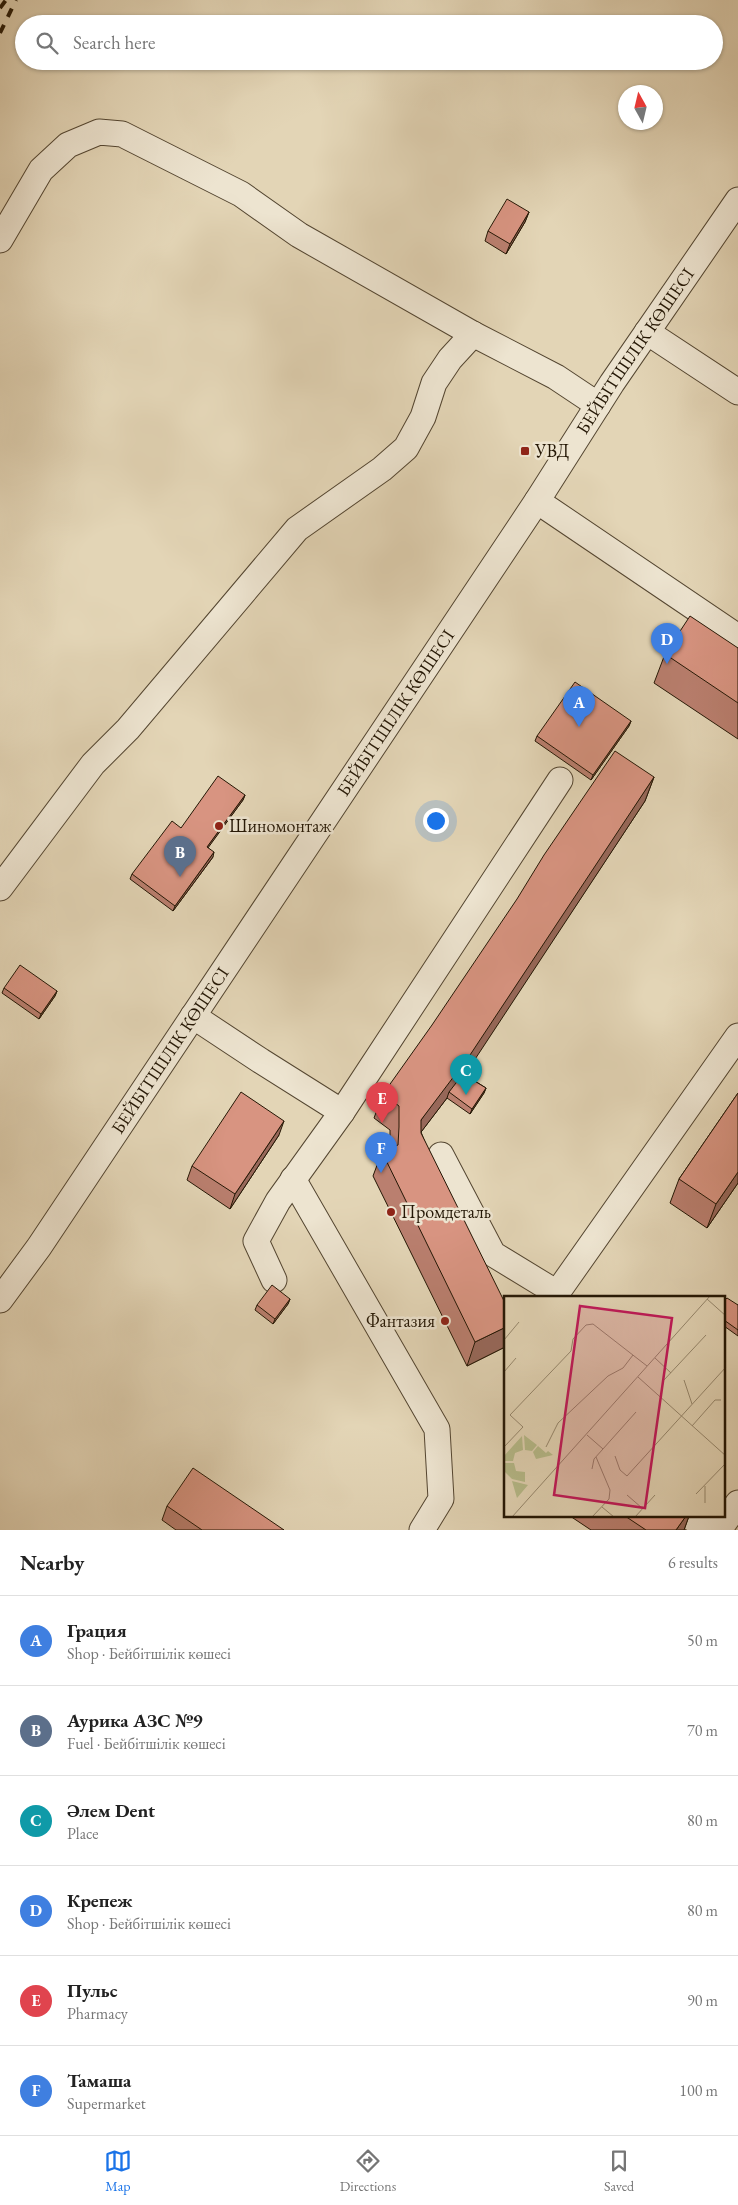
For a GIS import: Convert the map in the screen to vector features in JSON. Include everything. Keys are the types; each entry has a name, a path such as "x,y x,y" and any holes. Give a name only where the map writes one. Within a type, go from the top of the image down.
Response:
{"street":[{"path":"0,240 41,170 68,145 99,132 122,134 241,194 298,236 473,334 556,376 598,405"},
{"name":"БЕЙБІТШІЛІК КӨШЕСІ","path":"0,1300 39,1247 537,501 598,405 738,200"},
{"path":"647,332 738,392"},
{"path":"0,888 93,764 128,729 297,529 382,469 406,448 422,417 434,382 450,359 473,334"},
{"path":"537,501 738,637"},
{"path":"274,1280 256,1241 278,1201 342,1112 560,780"},
{"path":"193,1016 342,1112"},
{"path":"441,1155 493,1254 557,1293 738,1036"},
{"path":"293,1179 437,1429 441,1500 422,1530"},
{"path":"719,1530 738,1503"},
{"path":"692,1518 710,1530"}],"building":[{"path":"507,199 529,212 510,244 488,231"},
{"path":"690,616 738,648 738,703 665,654"},
{"path":"575,682 631,721 593,775 537,736"},
{"path":"615,751 654,777 470,1055 421,1120 421,1133 504,1301 504,1328 475,1342 382,1152 398,1145 399,1127 399,1106 383,1094 517,899 544,855"},
{"path":"218,776 245,795 207,847 214,852 175,906 132,874 172,821 181,828"},
{"path":"20,965 57,991 41,1014 4,988"},
{"path":"463,1074 486,1088 472,1109 449,1092"},
{"path":"241,1092 284,1121 235,1194 192,1166"},
{"path":"738,1093 738,1172 716,1204 679,1179"},
{"path":"272,1285 290,1299 275,1319 257,1305"},
{"path":"726,1299 738,1305 738,1330 726,1321"},
{"path":"193,1468 284,1530 202,1530 167,1506"},
{"path":"628,1518 685,1518 676,1530 646,1530"}],"railway":[{"path":"0,8 6,0"},
{"path":"0,33 16,0"}],"place":[{"name":"УВД","path":"525,451"},
{"name":"Крепеж","path":"667,664"},
{"name":"Грация","path":"579,727"},
{"name":"Шиномонтаж","path":"219,826"},
{"name":"Аурика АЗС №9","path":"180,877"},
{"name":"Әлем Dent","path":"466,1095"},
{"name":"Пульс","path":"382,1123"},
{"name":"Тамаша","path":"381,1173"},
{"name":"Промдеталь","path":"391,1212"},
{"name":"Фантазия","path":"445,1321"}]}
